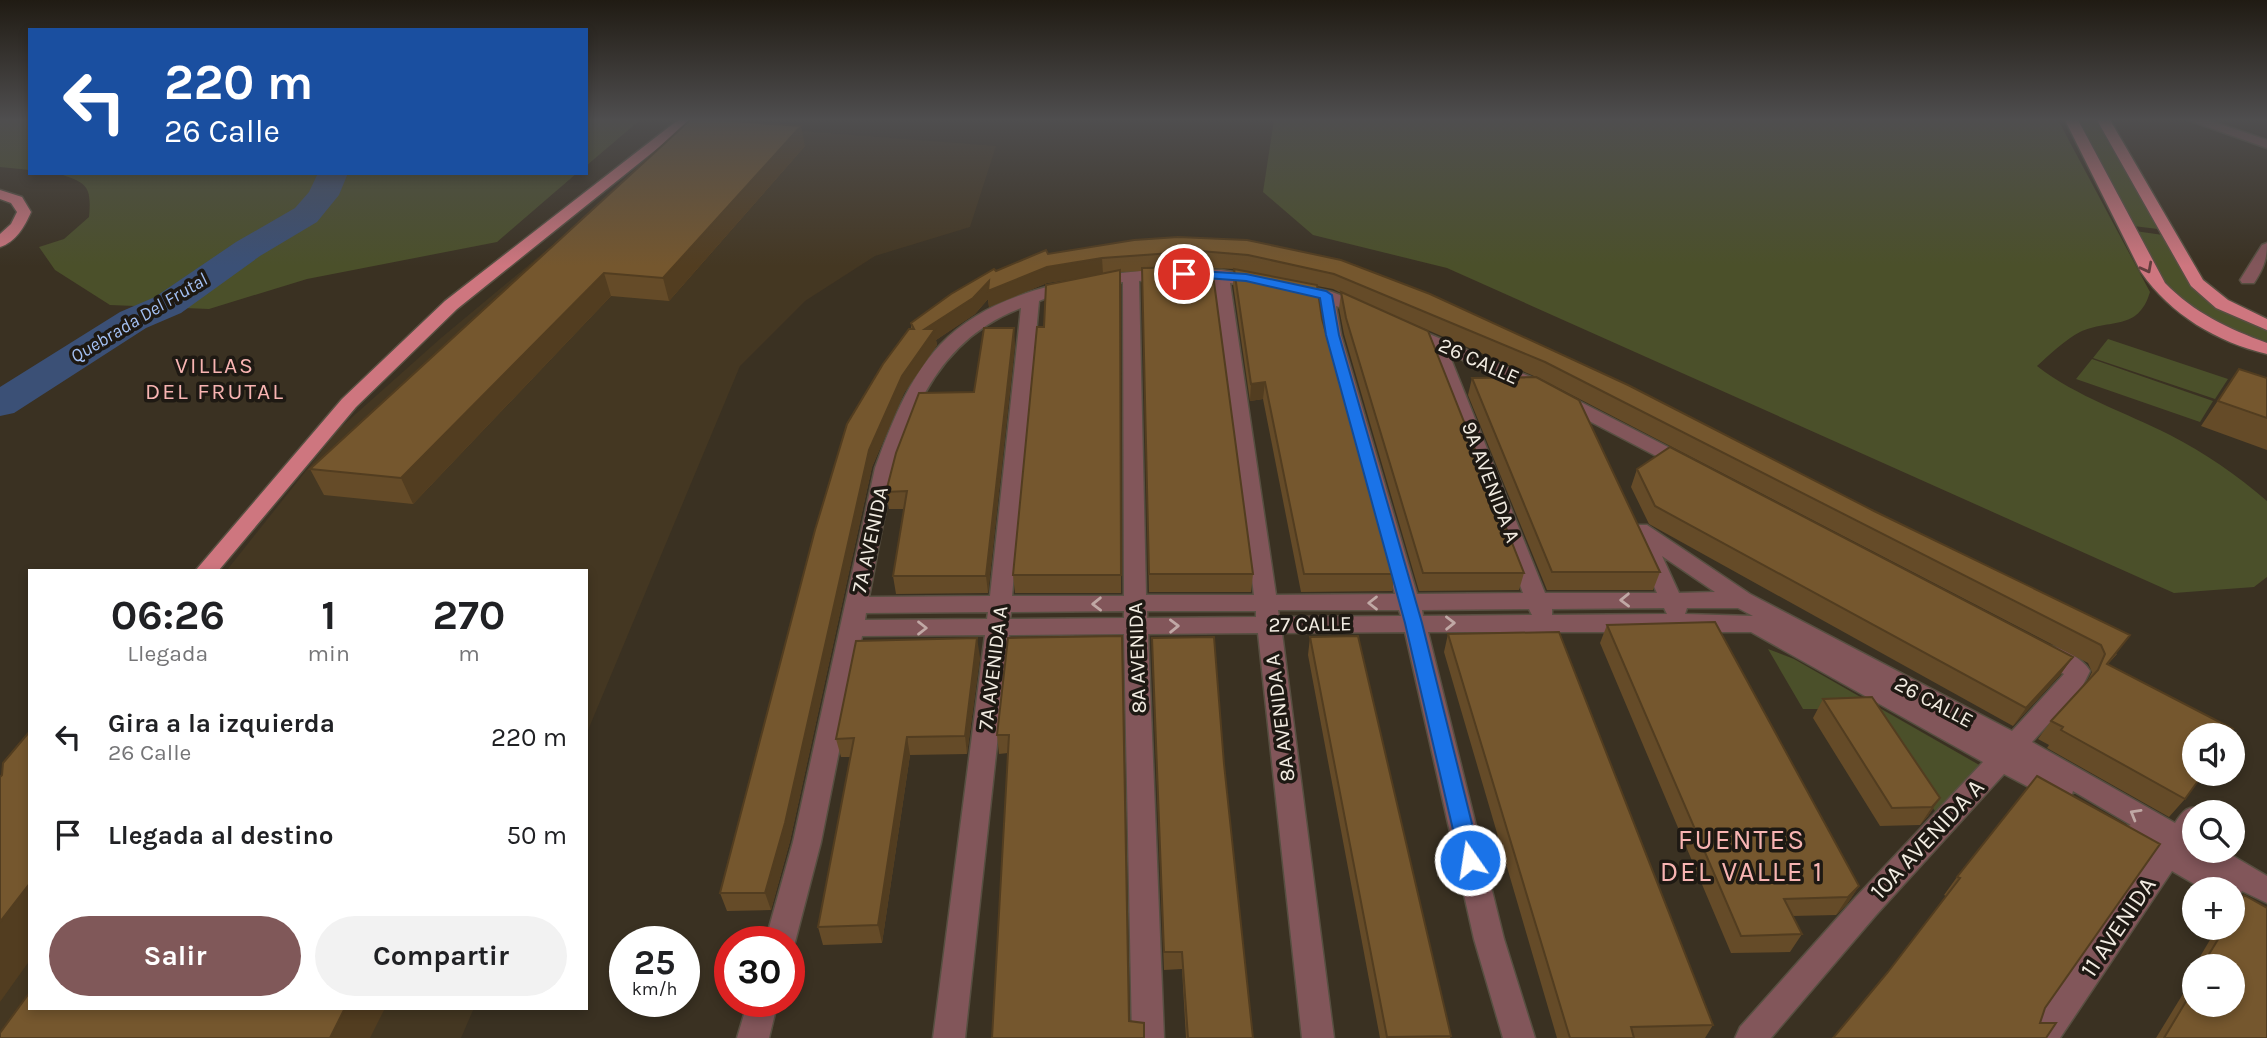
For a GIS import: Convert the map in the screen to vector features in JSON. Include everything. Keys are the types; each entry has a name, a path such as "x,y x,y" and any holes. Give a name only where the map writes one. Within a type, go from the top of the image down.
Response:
{"main road":[{"path":"208,569 349,403 451,305 625,168"},
{"path":"2096,168 2155,282 2175,302 2216,328 2267,349"},
{"path":"2131,168 2203,289 2231,309 2267,325"},
{"path":"0,194 17,200 24,212 18,226 0,242"},
{"path":"2126,227 2169,233"}],"street":[{"path":"2248,280 2267,248"},
{"name":"26 CALLE","path":"1031,296 1131,277 1221,275 1326,295 1534,385 1704,474"},
{"name":"8A AVENIDA A","path":"1221,275 1267,614 1318,1038"},
{"name":"8A AVENIDA","path":"1131,277 1135,615 1148,1038"},
{"path":"1326,295 1332,335 1410,613 1489,939 1519,1038"},
{"name":"7A AVENIDA","path":"784,926 807,842 885,468 902,419 940,357 961,335 986,318 1031,296"},
{"name":"7A AVENIDA A","path":"949,1038 999,617 1031,296"},
{"name":"9A AVENIDA A","path":"1435,342 1542,612"},
{"path":"1584,412 1595,436"},
{"path":"1628,507 1682,622"},
{"name":"26 CALLE","path":"1639,530 1742,600 2009,752"},
{"name":"27 CALLE","path":"1542,612 1671,598 1742,600"},
{"name":"27 CALLE","path":"855,617 1542,612 1682,622 1756,624 1766,628"},
{"path":"1712,621 1725,645"},
{"name":"26 CALLE","path":"1766,628 2009,752 2182,828"},
{"name":"10A AVENIDA A","path":"1751,1038 1859,894 2009,752 2073,681 2078,671 2037,649"},
{"name":"11 AVENIDA","path":"2042,1038 2182,844"},
{"name":"26 CALLE","path":"2231,863 2267,891"},
{"path":"2245,899 2267,912"},
{"path":"753,1038 759,1017"}],"shaded area":[{"path":"644,168 989,168 970,227 875,256 805,301 740,366 588,730 588,569 228,569 340,428 441,338"},
{"path":"28,825 28,1010 473,1010 461,1038 0,1038 0,860"}],"green space":[{"path":"1267,168 2084,168 2150,292 2145,305 2130,319 2080,332 2037,366 2068,387 2196,449 2267,501 2267,577 2254,587 2174,593 1447,268 1313,235 1263,192"},
{"path":"2104,168 2124,168 2158,229 2133,226"},
{"path":"63,175 575,175 497,242 307,279 209,309 110,305 55,270 39,247 64,239 89,217 88,191 75,179"},
{"path":"2135,231 2163,235 2183,271 2203,295 2229,313 2267,330 2267,342 2199,315 2167,287"},
{"path":"2108,339 2228,379 2215,399 2093,358"},
{"path":"2092,359 2213,401 2200,422 2076,379"},
{"path":"1768,649 1794,659 1981,766 1939,817 1866,709 1803,709"}],"building":[{"path":"637,168 762,168 663,278 604,273 401,478 310,469"},
{"path":"1178,237 1247,240 1341,260 1430,294 1628,385 1874,511 2130,635 2107,664 2221,723 2182,723 2182,786 2194,786 2185,799 2061,730 2063,727 2051,721 2098,670 2105,654 2101,645 1545,362 1334,274 1248,255 1200,251 1102,258 1047,267 988,291 989,281 973,298 925,329 935,329 902,376 869,450 785,823 765,893 720,893 815,530 847,424 883,364 909,329 914,329 911,323 951,294 994,269 996,271 1046,250 1048,254 1134,240"},
{"path":"1212,267 1253,574 1149,574 1142,268"},
{"path":"1234,269 1317,285 1322,319 1395,574 1304,574 1265,382 1251,384"},
{"path":"1120,270 1121,575 1013,575 1037,327 1044,327 1046,285"},
{"path":"1341,292 1428,331 1524,573 1423,573 1346,318"},
{"path":"984,328 1014,328 986,576 893,576 907,491 886,492 896,453 919,393 974,392"},
{"path":"2239,369 2267,378 2267,418 2218,401"},
{"path":"1536,377 1579,400 1660,572 1552,572 1472,378"},
{"path":"1670,447 2073,657 2026,708 1655,506 1637,469"},
{"path":"1715,622 1859,886 1848,897 1784,899 1802,934 1741,936 1607,625"},
{"path":"1559,632 1713,1025 1631,1027 1634,1038 1570,1038 1448,634"},
{"path":"1122,636 1129,1021 1144,1023 1144,1038 992,1038 1009,735 997,735 1008,638"},
{"path":"1358,636 1451,1036 1387,1037 1310,637"},
{"path":"1214,637 1224,764 1253,1038 1188,1038 1182,952 1164,952 1152,638"},
{"path":"977,638 965,736 907,737 878,925 818,927 854,738 836,739 856,641"},
{"path":"1872,697 1940,798 1932,807 1892,808 1823,699"},
{"path":"28,733 28,886 0,922 0,777 3,763"},
{"path":"2037,776 2160,844 2045,1008 2040,1023 2056,1023 2046,1038 1833,1038 1888,972 1960,878 1957,877"},
{"path":"2245,896 2267,908 2267,1038 2164,1038 2182,1008 2182,1017 2245,1017 2245,954 2209,954 2218,940 2245,940"},
{"path":"28,995 28,1010 344,1010 330,1038 0,1038 0,1033"}],"waterway":[{"name":"Quebrada Del Frutal","path":"0,404 133,320 168,305 248,249 306,215 323,195 332,175"}],"district":[{"name":"VILLAS DEL FRUTAL","path":"215,378"},
{"name":"FUENTES DEL VALLE 1","path":"1742,855"}],"route":[{"path":"1184,274 1246,278 1326,295 1332,335 1414,623 1470,860"}]}
